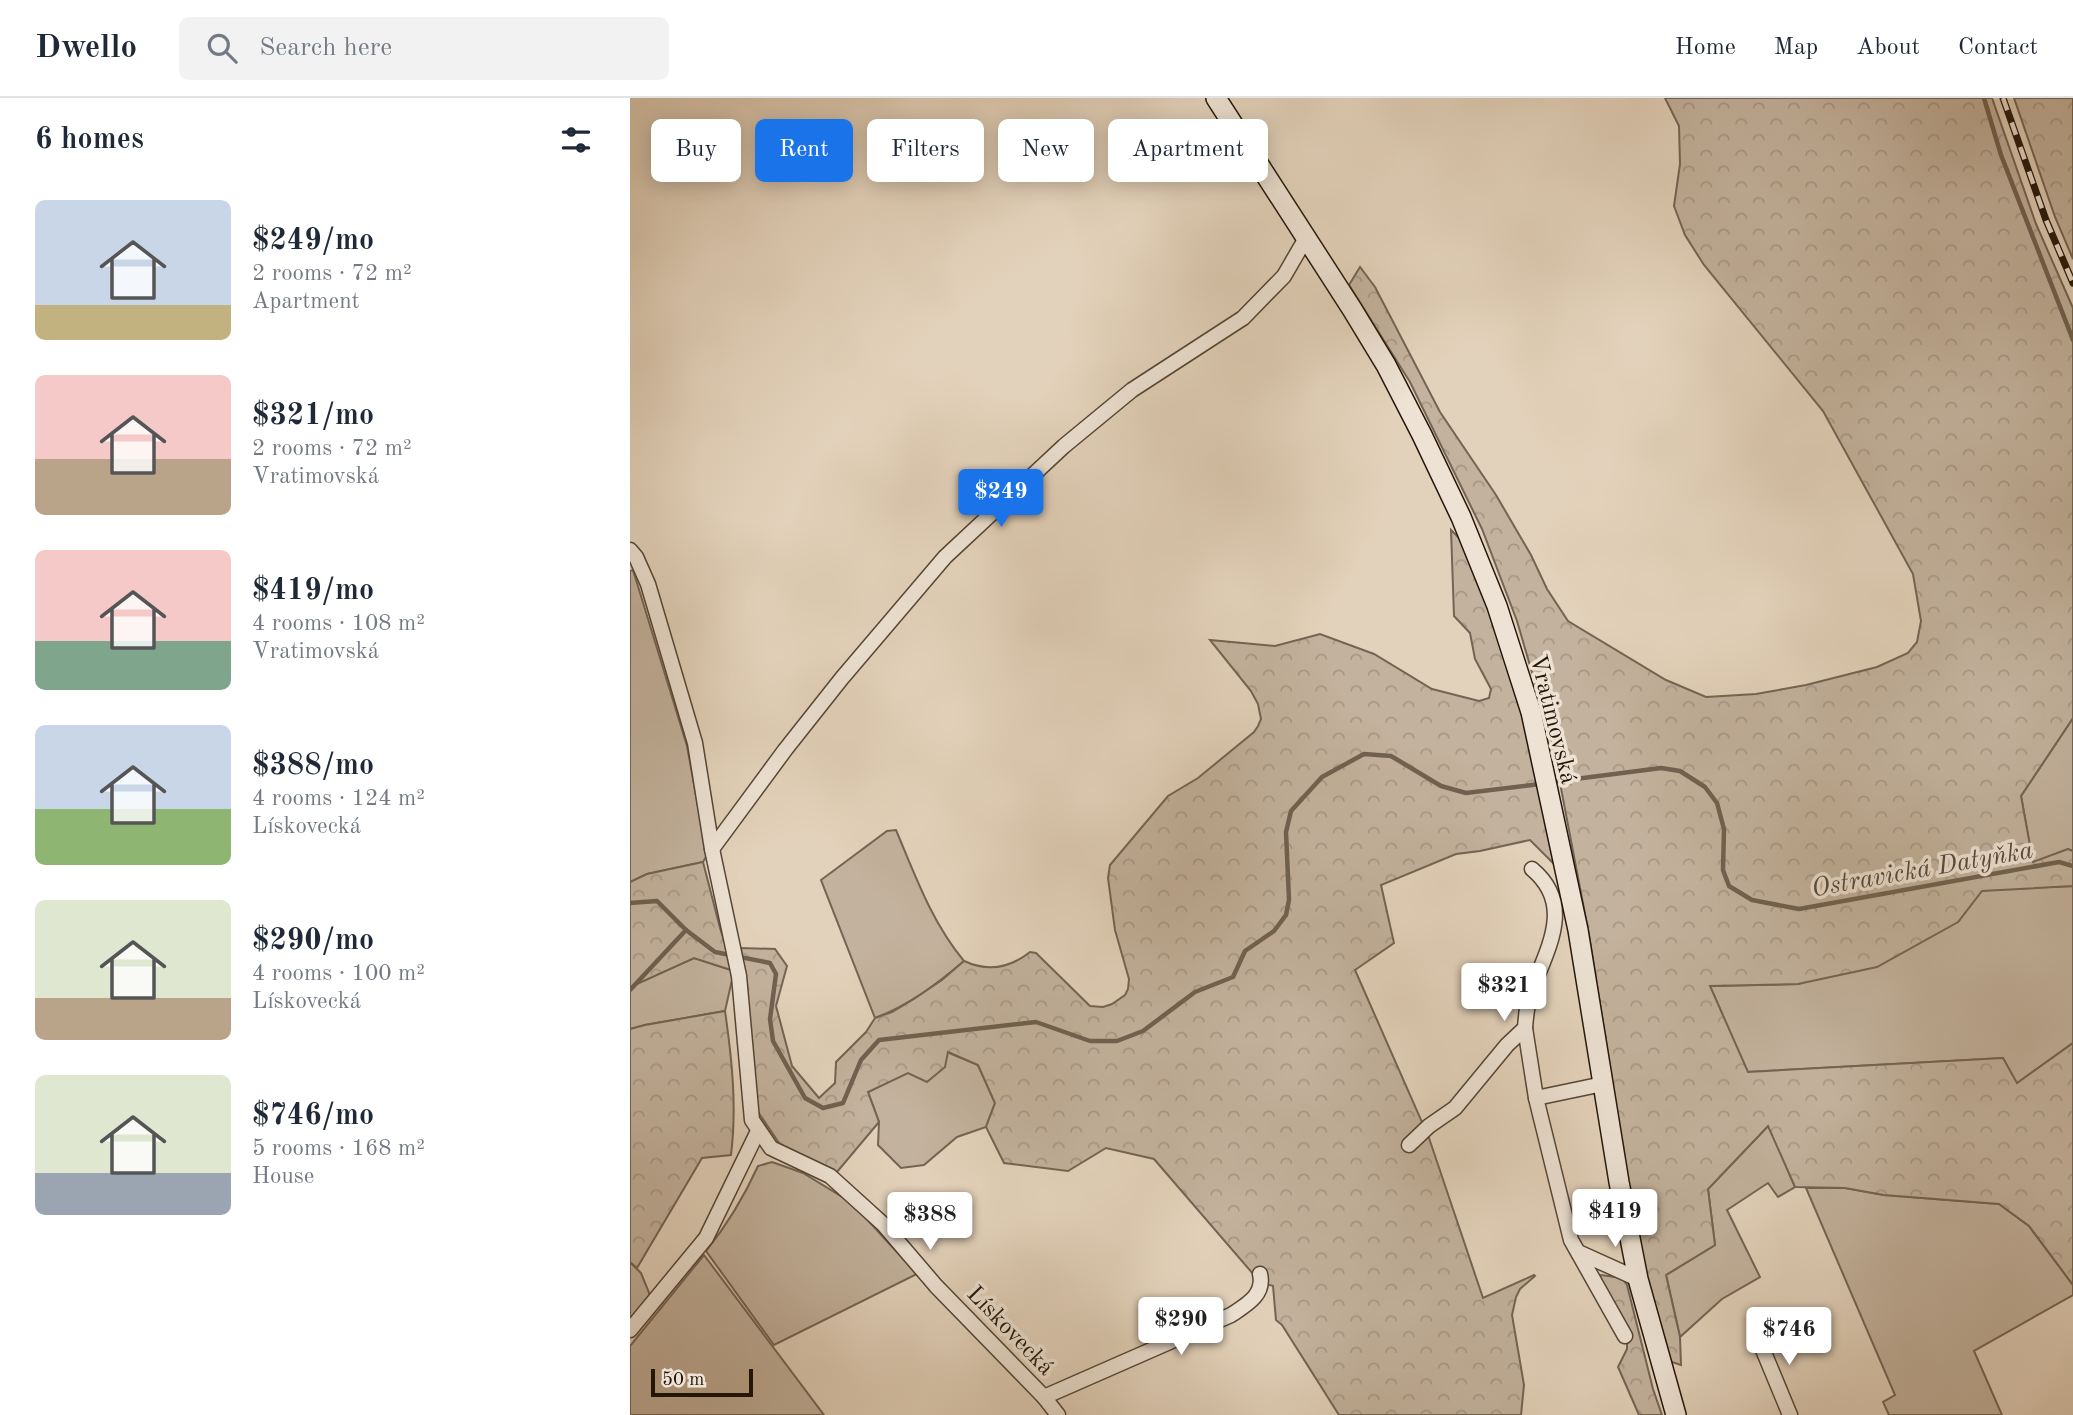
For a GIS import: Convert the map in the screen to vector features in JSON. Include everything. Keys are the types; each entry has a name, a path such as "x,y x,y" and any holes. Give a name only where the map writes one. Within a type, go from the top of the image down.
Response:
{"main road":[{"name":"Vratimovská","path":"1216,98 1386,365 1461,517 1497,606 1531,712 1578,930 1638,1279 1676,1415"}],"street":[{"path":"712,849 842,678 946,557 1065,446 1132,390 1243,318 1284,276 1307,238"},
{"path":"630,550 648,584 695,743 712,849 739,976 752,1120 758,1131 706,1238 630,1330"},
{"path":"1532,869 1549,891 1555,915 1554,933 1526,1012 1525,1028 1536,1098 1571,1240 1625,1336"},
{"path":"1409,1145 1429,1126 1455,1108 1507,1045 1525,1028"},
{"path":"1536,1098 1603,1084"},
{"name":"Lískovecká","path":"758,1131 771,1148 830,1176 883,1224 936,1286 1044,1397 1058,1415"},
{"path":"1578,1252 1638,1279"},
{"name":"Lískovecká","path":"1044,1397 1231,1315 1257,1295 1262,1282 1260,1274"},
{"path":"1756,1334 1790,1415"}],"green space":[{"path":"1665,98 1992,98 2036,224 2073,308 2073,718 2021,796 2033,862 2068,849 2073,851 2073,886 1982,891 1958,922 1877,967 1798,984 1710,986 1748,1072 2003,1058 2017,1083 2073,1043 2073,1285 2029,1226 1999,1204 1884,1195 1845,1188 1795,1187 1768,1126 1708,1189 1715,1245 1666,1275 1680,1337 1681,1365 1669,1361 1647,1277 1629,1188 1589,935 1552,741 1517,621 1482,529 1410,382 1349,285 1360,267 1375,287 1440,412 1496,495 1531,555 1547,589 1568,621 1666,680 1706,697 1756,694 1806,685 1877,667 1908,653 1917,642 1921,621 1913,574 1823,411 1704,265 1685,235 1674,206 1680,164 1679,126"},
{"path":"2014,98 2073,98 2073,259 2055,217"},
{"path":"1451,530 1464,543 1495,628 1522,716 1558,868 1530,840 1456,854 1381,885 1394,943 1355,970 1429,1138 1483,1298 1535,1276 1520,1289 1512,1315 1524,1385 1521,1415 1339,1415 1282,1325 1276,1320 1273,1286 1260,1282 1154,1159 1106,1148 1068,1171 1004,1163 986,1127 995,1103 978,1065 948,1052 945,1067 927,1082 908,1073 868,1092 879,1122 837,1172 781,1146 756,1109 741,948 775,949 787,966 776,1006 792,1066 819,1098 835,1083 836,1062 866,1032 875,1018 914,999 964,961 998,967 1015,962 1030,952 1036,953 1090,1006 1103,1007 1112,1004 1125,995 1129,979 1115,930 1108,878 1110,865 1168,796 1198,778 1254,732 1261,719 1258,704 1251,691 1210,640 1275,646 1320,634 1374,654 1432,689 1479,701 1489,698 1491,689 1475,659 1470,633 1454,616"},
{"path":"633,570 687,746 707,855 703,862 647,874 630,882 630,571"},
{"path":"2073,718 2073,851 2068,849 2033,863 2021,796"},
{"path":"896,830 933,915 964,961 922,993 875,1018 821,880 887,831"},
{"path":"703,862 734,971 694,958 630,987 630,882 647,874"},
{"path":"2073,886 2073,1043 2016,1084 2003,1058 1747,1072 1710,986 1798,984 1958,922 1982,890"},
{"path":"694,958 734,971 725,1011 630,1029 630,987"},
{"path":"725,1011 733,1083 731,1155 702,1158 637,1268 630,1262 630,1029"},
{"path":"947,1052 978,1065 995,1103 986,1127 957,1137 924,1165 901,1168 878,1145 879,1122 868,1092"},
{"path":"1769,1125 1795,1187 1778,1197 1768,1183 1727,1210 1760,1277 1722,1299 1680,1337 1666,1275 1715,1245 1708,1189"},
{"path":"772,1162 803,1173 852,1203 917,1274 774,1345 706,1251 735,1210 758,1166"},
{"path":"1806,1188 1845,1188 1884,1195 1999,1204 2029,1226 2073,1285 2073,1295 1974,1351 2002,1415 1889,1415 1883,1402 1895,1395"},
{"path":"704,1255 824,1415 630,1415 630,1346"},
{"path":"630,1262 641,1273 650,1295 630,1320"},
{"path":"1601,1275 1622,1278 1627,1285 1662,1415 1639,1415 1618,1367 1627,1349 1627,1339 1598,1279"}],"waterway":[{"path":"1984,98 2001,155 2073,340"},
{"name":"Ostravická Datyňka","path":"630,903 657,901 686,930 715,952 770,963 776,974 770,1019 773,1041 805,1098 823,1108 843,1103 861,1060 879,1040 1036,1022 1090,1041 1117,1041 1143,1031 1195,992 1233,977 1245,951 1274,931 1286,915 1289,900 1286,832 1291,811 1322,777 1364,754 1391,756 1441,786 1466,793 1540,784"},
{"name":"Ostravická Datyňka","path":"1552,782 1661,768 1680,771 1705,787 1717,803 1724,829 1723,870 1729,886 1752,900 1799,909 2059,862 2073,866"},
{"path":"630,990 686,930"}],"railway":[{"path":"2003,98 2046,220 2073,283"}]}
